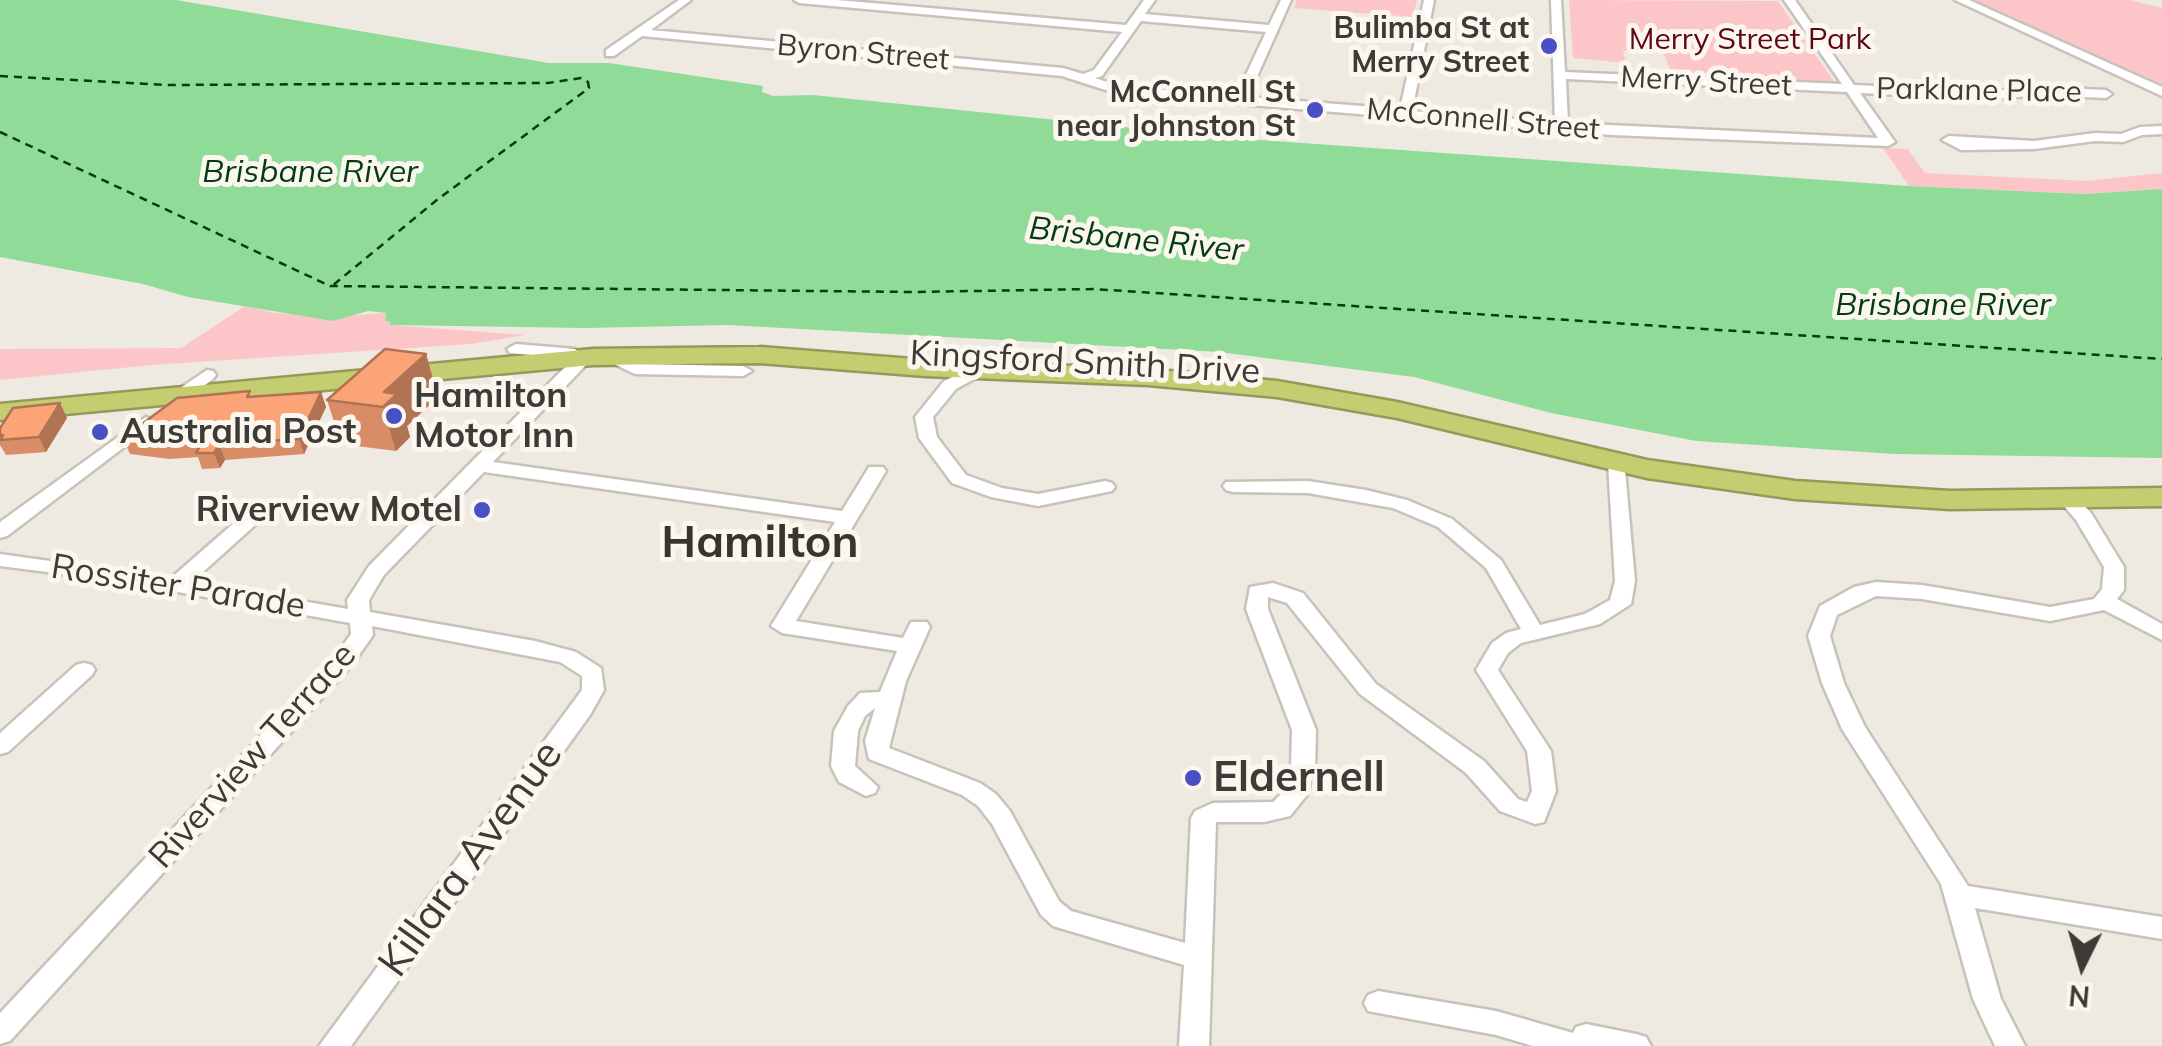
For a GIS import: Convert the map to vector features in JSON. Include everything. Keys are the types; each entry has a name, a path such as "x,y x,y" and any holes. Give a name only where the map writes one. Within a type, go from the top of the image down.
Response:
{"highway":[{"name":"Kingsford Smith Drive","path":"0,396 516,349 634,341 731,340 932,355 1217,368 1390,394 1602,444 1757,469 1932,482 2162,480"},
{"name":"Kingsford Smith Drive","path":"0,412 184,393 551,372 577,358 760,354 956,375 1148,377 1277,390 1398,410 1617,463 1722,481 1829,493 1937,500 2162,497"}],"street":[{"path":"610,53 686,0"},
{"path":"799,0 1007,13 1129,29"},
{"path":"1085,78 1098,73 1150,0"},
{"path":"1240,100 1286,0"},
{"path":"1405,114 1430,0"},
{"path":"1556,0 1562,127"},
{"path":"1790,0 1853,89"},
{"path":"1960,0 2162,92"},
{"path":"1138,17 1273,29"},
{"name":"Byron Street","path":"640,32 1062,72 1085,78"},
{"name":"Merry Street","path":"1560,75 1853,89"},
{"name":"McConnell Street","path":"1085,78 1110,89 1562,127 1885,144 1888,140 1853,89"},
{"name":"Parklane Place","path":"1853,89 1994,96 2042,91 2106,94"},
{"path":"1997,144 2124,138 2140,131 2162,130"},
{"path":"516,349 564,352 577,358"},
{"name":"Kingsford Smith Drive","path":"625,355 625,365 634,369 742,371"},
{"name":"Riverview Terrace","path":"0,1032 336,670 362,635 358,602 364,586 476,465 551,372"},
{"path":"956,375 926,411 923,424 933,446 963,482 1038,500 1105,487"},
{"path":"0,531 207,376"},
{"path":"1194,1046 1204,818 1220,812 1264,814 1281,810 1295,796 1303,769 1302,722 1256,604 1256,594 1262,589 1278,590 1295,598 1368,689 1467,760 1508,805 1529,815 1538,813 1544,791 1538,750 1522,718 1486,672 1505,644 1533,631 1600,617 1622,601 1625,581 1617,463"},
{"path":"476,465 848,518"},
{"path":"876,471 782,626 914,637 889,700 877,753 971,789 988,800 1053,913 1078,925 1198,958"},
{"path":"1233,486 1308,487 1352,493 1400,504 1446,523 1494,564 1533,631"},
{"path":"2010,1046 1987,999 1958,895 1934,849 1854,729 1822,651 1822,622 1841,602 1876,589 1922,592 2050,614 2104,602 2114,586 2114,567 2084,516 2067,498"},
{"path":"176,585 257,513"},
{"name":"Rossiter Parade","path":"0,560 176,585 546,650 589,668"},
{"path":"2104,602 2162,633"},
{"name":"Killara Avenue","path":"334,1046 582,709 594,684 589,668"},
{"path":"0,746 84,670"},
{"path":"866,787 848,776 843,766 846,731 868,699 889,700"},
{"path":"1958,895 2162,928"},
{"path":"1378,1003 1580,1041 1636,1046"}],"green space":[{"path":"1297,0 1417,0 1413,17 1294,8"},
{"name":"Merry Street Park","path":"1569,0 1778,1 1835,83 1673,76 1663,52 1623,51 1626,63 1573,58"},
{"path":"1964,0 2129,0 2162,8 2162,87 2051,35 2040,35"},
{"path":"1883,148 1908,149 1925,173 2087,181 2162,173 2162,189 2083,194 1909,186"},
{"path":"245,306 275,313 387,313 385,321 392,321 390,325 525,335 471,344 152,365 0,380 0,349 181,348"}],"water":[{"name":"Brisbane River","path":"0,0 176,0 549,63 609,63 763,86 762,92 773,96 813,95 1232,138 1909,186 2083,194 2162,189 2162,458 1895,454 1696,441 1551,413 1414,377 1219,352 728,325 389,325 386,313 368,311 333,321 188,297 143,284 0,257"}],"building":[{"path":"385,349 426,354 384,392 397,394 383,407 327,400"},
{"path":"250,391 247,397 321,392 299,439 219,444 214,453 196,453 203,441 163,444 123,438 177,398"},
{"path":"60,403 39,437 0,440 0,428 13,408"}],"ferry route":[{"path":"0,76 166,85 548,83 581,78 588,82 589,88 438,199 332,286"},
{"path":"0,132 330,286 915,292 1094,289 2162,359"}],"place":[{"name":"Bulimba St at Merry Street","path":"1549,46"},
{"name":"McConnell St near Johnston St","path":"1315,110"},
{"name":"Hamilton Motor Inn","path":"394,416"},
{"name":"Australia Post","path":"100,432"},
{"name":"Riverview Motel","path":"482,510"},
{"name":"Eldernell","path":"1193,778"}],"district":[{"name":"Hamilton","path":"760,543"}]}
